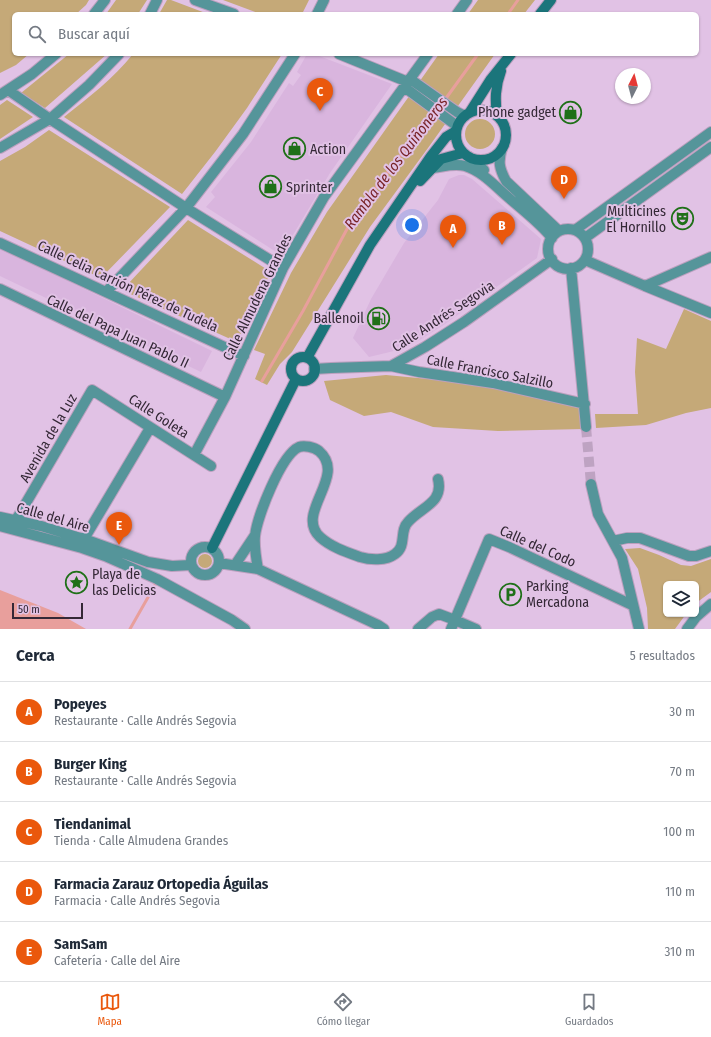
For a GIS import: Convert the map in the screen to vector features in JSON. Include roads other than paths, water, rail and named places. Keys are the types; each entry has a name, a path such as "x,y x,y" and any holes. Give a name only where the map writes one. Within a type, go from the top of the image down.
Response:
{"main road":[{"path":"542,12 551,0"},
{"path":"307,358 370,245 425,164 446,137 457,129 491,78 509,56"},
{"path":"497,116 495,95 497,82 504,63"},
{"path":"399,202 441,159 466,155 476,159 488,159 497,154 502,148 506,133 497,116 492,112 484,110 477,110 467,114"},
{"path":"457,129 458,144 466,155"},
{"path":"307,358 313,363 314,370 313,375 308,380 302,381 296,379 291,373 292,365 298,359 307,358"},
{"path":"212,548 296,379"}],"street":[{"path":"96,12 105,0"},
{"path":"151,12 157,0"},
{"path":"195,0 228,12"},
{"path":"318,12 324,0"},
{"path":"458,12 467,0"},
{"path":"54,56 32,74 4,92 50,119 186,208 283,268"},
{"path":"0,148 50,119 89,85 117,56"},
{"path":"107,291 186,208 243,134 294,56"},
{"path":"344,56 407,82 442,108 457,129"},
{"name":"Calle Almudena Grandes","path":"194,455 225,397 283,268 324,197 426,56"},
{"path":"442,108 467,114"},
{"path":"575,230 711,132"},
{"path":"585,238 711,147"},
{"path":"502,148 499,159 500,170 506,180 556,235"},
{"path":"466,155 496,181 498,187"},
{"path":"432,168 441,168 447,165 464,166 472,169 498,187 544,229 556,235"},
{"path":"566,229 575,230 585,238 588,250 585,260 580,265 571,268 561,266 552,260 549,245 556,235 566,229"},
{"name":"Calle Celia Carrión Pérez de Tudela","path":"0,243 107,291 244,356"},
{"path":"645,286 711,257"},
{"name":"Calle Andrés Segovia","path":"314,370 391,366 425,347 457,326 552,260"},
{"path":"585,260 711,313"},
{"path":"571,268 586,427"},
{"name":"Calle del Papa Juan Pablo II","path":"0,289 225,397"},
{"name":"Calle Francisco Salzillo","path":"391,366 419,372 493,383 585,404"},
{"name":"Calle Goleta","path":"92,390 211,466"},
{"name":"Avenida de la Luz","path":"16,520 92,390"},
{"path":"84,539 150,428"},
{"path":"258,569 255,554 256,535 260,516 282,466 292,453 299,447 308,446 317,449 324,456 328,465 328,476 312,520 318,536 343,550 364,558 376,560 395,555 400,549 403,540 403,530 405,524 413,516 435,500 439,494 440,487 438,479"},
{"path":"591,484 598,514 622,558 632,605 639,629"},
{"name":"Calle del Aire","path":"0,517 41,526 84,539 148,562 172,566 191,565"},
{"path":"0,526 82,548 105,556 157,579 232,620 245,629"},
{"path":"235,565 256,535"},
{"path":"613,541 627,538 640,538 689,556 696,556 711,551"},
{"name":"Calle del Codo","path":"453,624 489,539 632,605"},
{"path":"204,547 212,548 218,555 219,563 215,570 208,575 202,575 196,572 191,565 191,557 196,550 204,547"},
{"path":"219,563 258,569 384,629"},
{"path":"687,629 696,617 711,604"},
{"path":"418,629 432,617 439,614 453,624 476,629"}],"waterway":[{"name":"Rambla de los Quiñoneros","path":"509,12 518,0"},
{"name":"Rambla de los Quiñoneros","path":"444,101 477,56"},
{"name":"Rambla de los Quiñoneros","path":"262,381 303,311 354,216 435,111"},
{"path":"130,629 155,585"}],"tunnel":[{"path":"586,427 591,484"}],"place":[{"name":"Tiendanimal","path":"320,111"},
{"name":"Phone gadget","path":"571,112"},
{"name":"Action","path":"294,149"},
{"name":"Sprinter","path":"270,187"},
{"name":"Farmacia Zarauz Ortopedia Águilas","path":"564,199"},
{"name":"Multicines El Hornillo","path":"682,219"},
{"name":"Burger King","path":"502,245"},
{"name":"Popeyes","path":"453,248"},
{"name":"Ballenoil","path":"379,318"},
{"name":"SamSam","path":"119,545"},
{"name":"Playa de las Delicias","path":"77,582"},
{"name":"Parking Mercadona","path":"510,594"}]}
